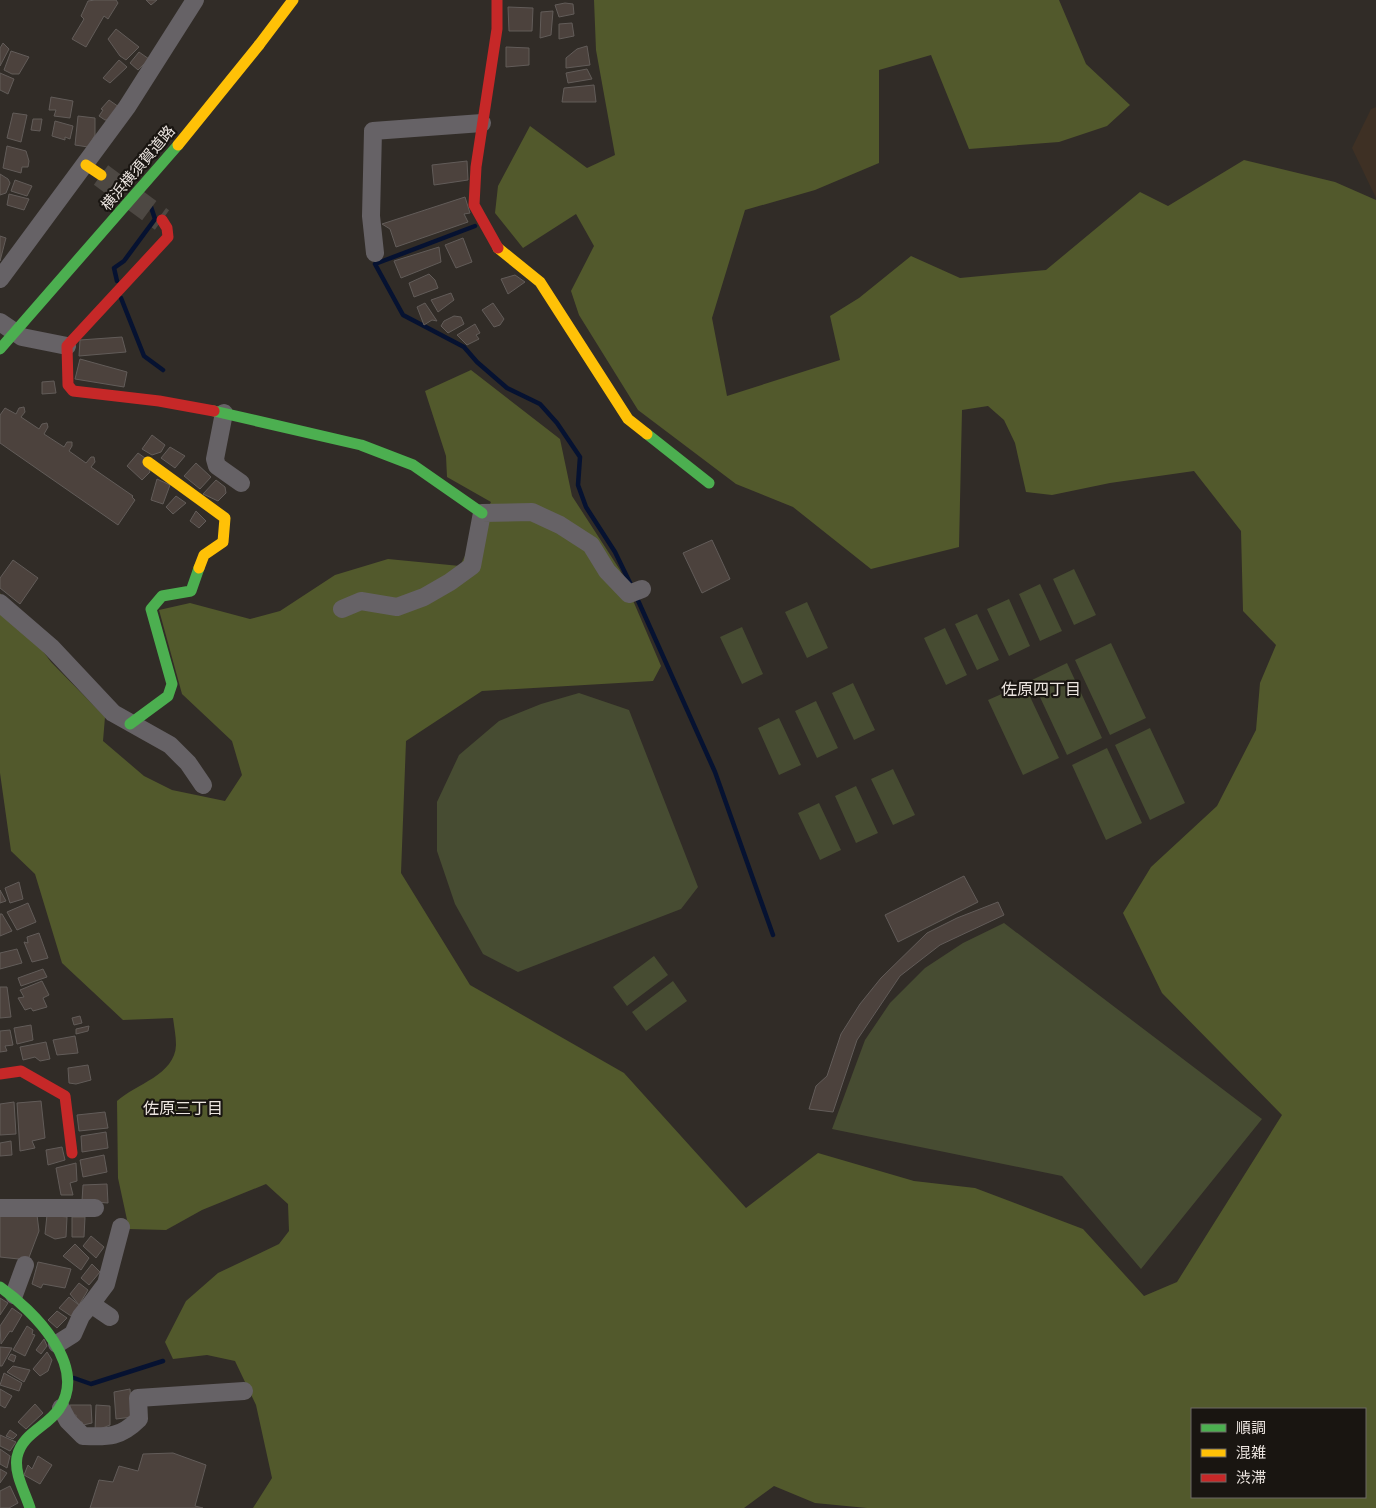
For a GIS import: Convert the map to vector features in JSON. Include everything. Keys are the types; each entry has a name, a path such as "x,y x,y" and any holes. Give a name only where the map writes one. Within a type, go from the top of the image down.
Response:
{"main road":[{"name":"横浜横須賀道路","path":"0,336 194,113 282,0"},
{"name":"横浜横須賀道路","path":"0,349 154,174 293,0"},
{"path":"497,0 497,29 482,122 474,205 495,245 540,282 628,419 709,483"},
{"path":"86,165 101,175"},
{"path":"162,220 167,228 168,237 68,346 68,385 72,391 159,401 224,413 361,445 413,465 482,512"},
{"path":"130,724 168,696 172,684 151,609 154,600 162,595 191,591 204,555 223,542 225,518 148,462"},
{"path":"0,1074 21,1071 65,1096 72,1153"},
{"path":"7,1291 57,1344 67,1364 68,1388 60,1408 24,1440 18,1454 16,1465 30,1508"}],"street":[{"path":"0,279 127,107 195,0"},
{"path":"375,253 371,216 373,131 482,122"},
{"path":"0,322 22,337 68,346"},
{"path":"224,413 215,459 217,466 241,483"},
{"path":"342,609 362,601 397,606 424,597 450,582 472,566 482,512 532,512 560,525 591,545 607,571 629,594 642,589"},
{"path":"0,603 51,647 113,713 170,745 188,763 202,785"},
{"path":"0,1208 95,1208"},
{"path":"57,1344 73,1334 81,1316 106,1284 121,1227"},
{"path":"7,1291 25,1266"},
{"path":"91,1304 110,1317"},
{"path":"60,1408 68,1421 83,1436 105,1437 126,1432 139,1419 138,1398 244,1391"}],"shaded area":[{"path":"1376,107 1376,198 1352,148 1371,109"}],"green space":[{"path":"594,0 1059,0 1086,64 1130,105 1107,126 1059,142 969,149 931,55 879,70 879,163 815,190 745,210 712,318 727,396 840,360 830,316 859,298 911,256 960,278 1046,270 1140,192 1168,206 1244,160 1335,182 1376,200 1376,1508 867,1508 815,1503 774,1486 744,1508 253,1508 272,1478 256,1405 235,1361 207,1355 173,1359 165,1342 186,1301 218,1273 279,1244 289,1231 288,1204 266,1184 202,1210 166,1230 129,1229 118,1178 117,1101 153,1078 169,1064 174,1055 176,1045 173,1018 123,1020 62,963 35,874 11,851 0,773 0,593 51,662 105,717 103,741 144,776 172,790 225,801 242,775 232,741 182,694 159,610 190,603 250,619 280,611 335,575 388,559 460,566 491,502 447,477 446,456 425,391 471,370 560,439 572,496 620,570 661,666 653,681 482,691 406,741 401,873 470,985 624,1073 746,1208 818,1153 914,1181 975,1188 1083,1229 1144,1296 1177,1282 1282,1115 1162,993 1123,913 1151,867 1217,806 1256,730 1260,683 1276,645 1243,611 1241,531 1194,471 1110,483 1052,495 1026,492 1015,443 1004,420 988,406 962,410 959,547 871,569 793,507 736,484 638,410 579,315 571,291 594,246 576,214 523,248 495,213 498,186 530,126 587,168 615,155 596,50"},
{"path":"1074,569 1096,615 1074,625 1053,579"},
{"path":"1040,584 1062,631 1040,641 1019,594"},
{"path":"1009,599 1030,646 1009,656 987,609"},
{"path":"807,602 828,648 807,658 785,612"},
{"path":"977,614 999,660 977,670 955,624"},
{"path":"742,627 763,674 742,684 720,637"},
{"path":"945,628 967,675 946,685 924,638"},
{"path":"1111,643 1146,718 1110,735 1075,660"},
{"path":"1067,663 1102,738 1067,755 1032,680"},
{"path":"853,683 875,730 854,740 832,693"},
{"path":"1024,684 1059,758 1023,775 988,700"},
{"path":"579,693 629,710 698,887 681,909 518,972 483,954 455,904 437,851 437,802 459,755 499,721 541,704"},
{"path":"816,701 838,748 817,758 795,711"},
{"path":"779,718 801,765 779,775 758,728"},
{"path":"1150,728 1185,803 1150,820 1115,745"},
{"path":"1107,748 1142,823 1106,840 1072,765"},
{"path":"893,769 915,815 893,825 871,779"},
{"path":"856,786 878,833 856,843 835,796"},
{"path":"819,803 841,850 820,860 798,813"},
{"path":"1004,923 1262,1119 1141,1269 1062,1176 832,1129 865,1040 890,1003 925,968 963,943"},
{"path":"654,956 668,975 627,1006 613,987"},
{"path":"673,981 687,1001 646,1031 632,1012"}],"building":[{"path":"116,0 118,3 108,19 104,16 86,47 72,39 84,19 81,16 88,1"},
{"path":"146,0 157,0 151,5"},
{"path":"573,4 574,14 559,17 555,5"},
{"path":"508,7 533,8 532,31 509,31"},
{"path":"553,11 551,35 540,38 541,12"},
{"path":"572,23 574,36 559,39 559,24"},
{"path":"116,29 139,47 126,60 120,56 108,39"},
{"path":"3,43 9,49 0,66 0,48"},
{"path":"587,46 590,65 566,68 566,58 577,49"},
{"path":"506,47 529,48 529,65 506,67"},
{"path":"11,51 29,57 19,74 12,74 4,70"},
{"path":"139,52 149,59 138,70 130,63"},
{"path":"119,60 127,67 110,83 103,78"},
{"path":"587,69 592,79 568,83 566,73"},
{"path":"0,73 14,79 8,94 0,90"},
{"path":"594,85 596,102 562,102 564,88"},
{"path":"51,97 73,101 70,118 54,116 56,110 49,110"},
{"path":"109,100 119,107 109,120 105,120 99,116 103,110 101,109"},
{"path":"13,113 27,115 21,142 7,138"},
{"path":"78,116 95,118 95,135 88,147 75,145"},
{"path":"33,119 42,119 40,131 31,130"},
{"path":"55,121 73,126 70,139 65,137 65,140 52,136"},
{"path":"7,146 26,151 29,161 28,167 22,167 21,173 3,168"},
{"path":"467,161 468,180 434,185 432,165"},
{"path":"0,174 8,179 10,183 6,193 0,195"},
{"path":"15,180 32,186 27,196 11,191"},
{"path":"9,194 29,199 24,210 7,205"},
{"path":"465,197 470,213 464,214 468,222 396,247 390,229 382,224"},
{"path":"0,236 6,238 0,261"},
{"path":"463,238 472,262 456,268 445,245"},
{"path":"439,247 441,262 401,278 394,261"},
{"path":"429,274 435,280 438,288 414,297 409,283"},
{"path":"515,275 525,282 508,294 501,279"},
{"path":"451,293 454,300 438,312 431,300"},
{"path":"425,303 437,321 432,320 424,325 417,307"},
{"path":"493,303 504,319 500,325 494,327 482,310"},
{"path":"454,316 461,317 464,324 448,333 441,326 444,321"},
{"path":"475,324 480,333 476,335 479,339 467,345 457,335"},
{"path":"122,337 126,352 79,356 80,340"},
{"path":"80,359 127,372 124,387 75,379"},
{"path":"54,381 56,393 42,394 42,382"},
{"path":"24,407 25,412 21,417 39,429 42,424 47,423 48,427 44,434 64,447 67,442 72,442 69,451 86,463 91,457 94,457 95,462 91,467 133,496 135,500 118,525 0,443 0,415 5,408 16,414 19,408"},
{"path":"152,435 165,445 161,452 152,455 142,449"},
{"path":"170,447 185,456 175,468 161,458"},
{"path":"138,453 145,458 150,472 142,480 127,466"},
{"path":"196,463 211,477 200,489 184,476"},
{"path":"157,479 170,485 163,504 151,500"},
{"path":"216,480 225,487 226,493 218,501 203,494"},
{"path":"176,496 186,503 173,514 166,507"},
{"path":"196,511 206,521 199,528 190,521"},
{"path":"712,540 730,579 702,593 683,553"},
{"path":"13,560 38,578 20,604 0,588 0,578"},
{"path":"964,876 978,902 898,942 885,915"},
{"path":"19,882 23,899 10,903 5,888"},
{"path":"0,890 6,901 0,903"},
{"path":"998,902 1004,915 940,945 900,976 857,1040 833,1112 809,1109 816,1086 827,1076 841,1034 860,1004 881,978 927,933 957,918"},
{"path":"28,903 36,922 17,930 7,912"},
{"path":"0,914 2,914 12,931 0,936"},
{"path":"39,933 48,958 32,962 24,942 28,943 27,937"},
{"path":"17,949 22,963 0,969 0,953"},
{"path":"43,969 47,977 21,986 18,978"},
{"path":"42,981 49,995 43,998 47,1007 33,1011 31,1008 25,1010 18,998 24,997 20,990"},
{"path":"0,987 7,987 11,1017 0,1018"},
{"path":"80,1016 82,1023 74,1025 72,1018"},
{"path":"31,1025 33,1040 17,1044 14,1028"},
{"path":"89,1026 88,1031 76,1034 76,1029"},
{"path":"10,1030 13,1045 5,1046 7,1051 0,1052 0,1031"},
{"path":"75,1036 78,1053 57,1055 53,1040"},
{"path":"46,1042 50,1059 40,1061 35,1057 23,1060 20,1047"},
{"path":"88,1065 91,1080 76,1084 69,1083 68,1068"},
{"path":"41,1101 45,1138 32,1141 35,1148 20,1151 17,1103"},
{"path":"14,1102 16,1134 0,1135 0,1104"},
{"path":"105,1112 108,1128 79,1131 77,1115"},
{"path":"106,1132 108,1148 82,1152 81,1136"},
{"path":"11,1141 12,1155 0,1156 0,1143"},
{"path":"62,1147 65,1160 48,1165 46,1150"},
{"path":"104,1155 107,1172 83,1177 80,1160"},
{"path":"76,1163 77,1181 70,1183 73,1195 61,1195 56,1168"},
{"path":"107,1184 108,1203 82,1201 83,1185"},
{"path":"0,1214 37,1215 39,1231 28,1260 0,1257"},
{"path":"47,1215 67,1217 66,1237 55,1239 45,1234"},
{"path":"72,1217 85,1217 84,1237 72,1237"},
{"path":"91,1236 104,1247 96,1258 83,1246"},
{"path":"75,1244 89,1258 81,1270 63,1256"},
{"path":"38,1262 71,1269 65,1288 43,1284 41,1288 32,1284"},
{"path":"92,1264 100,1272 89,1285 81,1278"},
{"path":"79,1283 88,1290 79,1305 70,1294"},
{"path":"69,1297 79,1305 71,1316 59,1308"},
{"path":"0,1298 8,1303 0,1315"},
{"path":"12,1308 22,1315 12,1332 10,1331 1,1344 0,1326"},
{"path":"57,1311 67,1318 57,1328 48,1320"},
{"path":"27,1326 33,1330 32,1334 35,1335 25,1356 13,1350"},
{"path":"44,1339 47,1346 41,1354 36,1350"},
{"path":"0,1347 12,1348 2,1366 0,1366"},
{"path":"47,1352 52,1360 48,1371 40,1376 33,1369"},
{"path":"11,1354 16,1356 14,1362 8,1359"},
{"path":"13,1366 30,1370 24,1382 7,1372"},
{"path":"4,1373 22,1383 19,1391 0,1385"},
{"path":"0,1389 12,1396 5,1408 0,1405"},
{"path":"130,1389 132,1417 116,1419 114,1392"},
{"path":"35,1404 43,1413 26,1429 18,1422"},
{"path":"70,1405 91,1405 92,1423 83,1425 82,1422 76,1422 76,1415 70,1416"},
{"path":"96,1405 110,1406 110,1425 95,1431"},
{"path":"10,1430 17,1435 13,1439 6,1436"},
{"path":"0,1435 16,1442 10,1451 0,1446"},
{"path":"0,1449 10,1456 7,1468 0,1464"},
{"path":"173,1453 206,1465 195,1506 203,1508 90,1508 99,1480 113,1482 119,1466 138,1471 143,1454"},
{"path":"38,1456 52,1465 40,1484 24,1475 28,1465 32,1469"},
{"path":"0,1469 7,1473 0,1483"},
{"path":"10,1486 18,1503 9,1508 0,1508 0,1491"}],"waterway":[{"path":"117,281 114,268 124,261 155,219 150,204"},
{"path":"475,226 375,264 403,315 464,347 477,362 507,388 540,404 557,423 580,457 578,485 586,507 615,552 632,587"},
{"path":"121,298 144,356 163,370"},
{"path":"636,596 715,772 773,935"},
{"path":"74,1378 91,1384 163,1361"}],"tunnel":[{"path":"101,175 162,220"}],"traffic: fast":[{"path":"0,349 178,145"},
{"path":"214,411 361,445 413,465 482,513"},
{"path":"647,434 709,483"},
{"path":"130,724 168,696 172,684 151,609 162,596 191,591 199,568"},
{"path":"0,1287 41,1324 53,1340 62,1358 67,1375 66,1392 59,1409 48,1421 29,1436 17,1457 18,1476 30,1508"}],"traffic: slow":[{"path":"259,45 293,0"},
{"path":"178,145 259,45"},
{"path":"86,165 101,175"},
{"path":"498,248 540,282 628,419 647,434"},
{"path":"148,462 225,518 223,542 204,555 199,568"}],"traffic: jam":[{"path":"497,0 497,29 476,167 474,205 498,248"},
{"path":"162,220 167,228 168,237 67,346 68,385 73,391 159,401 214,411"},
{"path":"0,1074 21,1071 65,1096 72,1153"}],"district":[{"name":"佐原四丁目","path":"1041,689"},
{"name":"佐原三丁目","path":"183,1108"}]}
